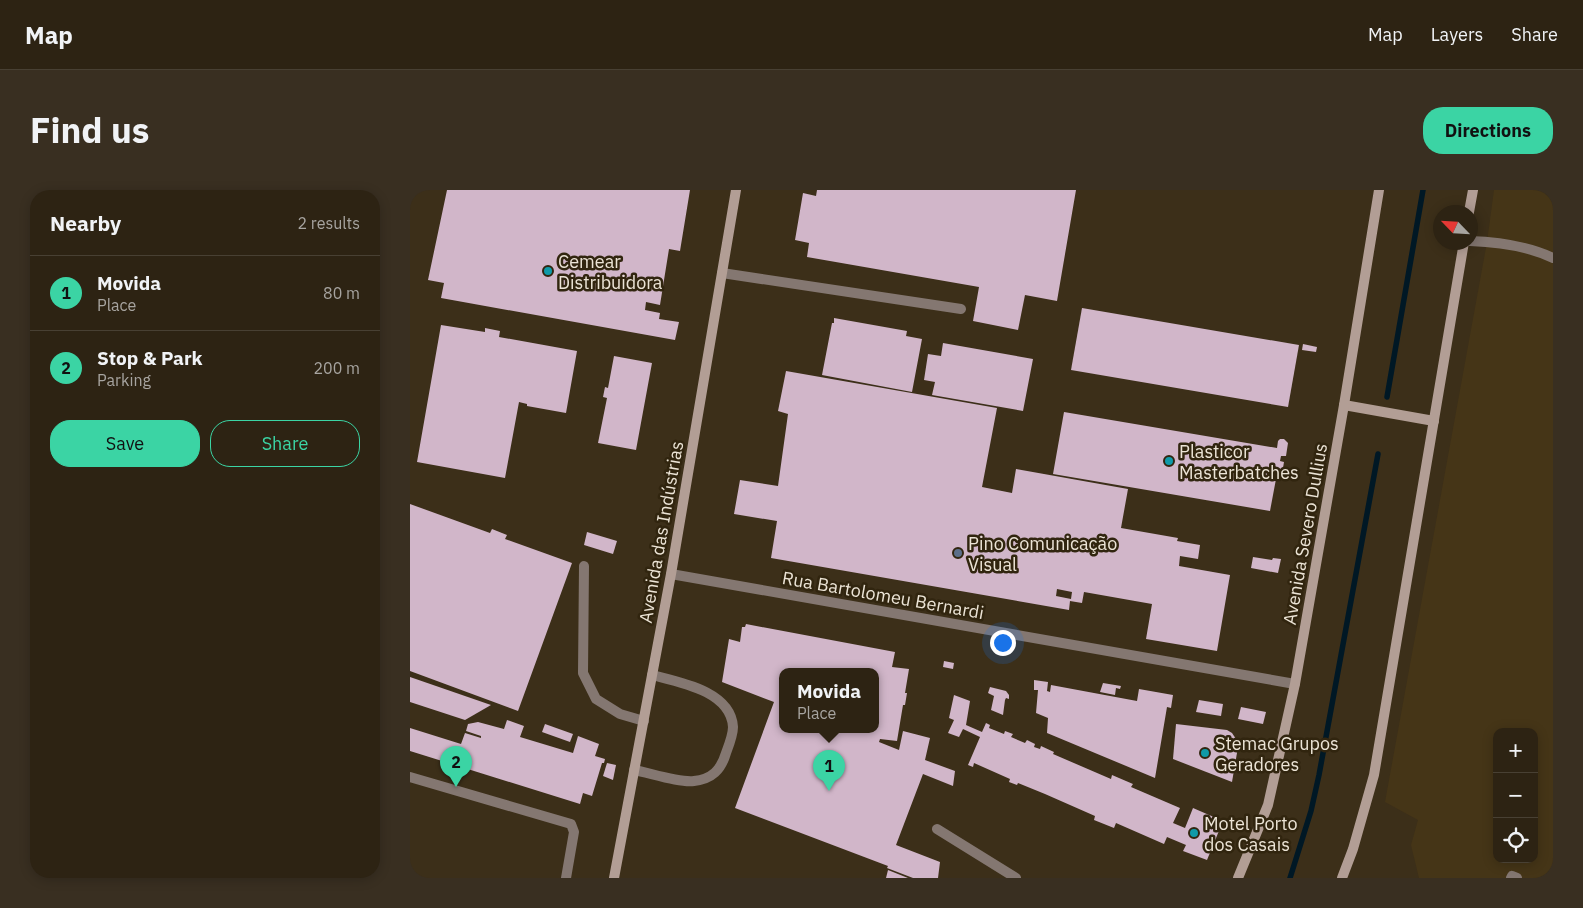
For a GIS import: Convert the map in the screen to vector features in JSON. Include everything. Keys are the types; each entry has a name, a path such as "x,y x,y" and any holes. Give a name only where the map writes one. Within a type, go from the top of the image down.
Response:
{"main road":[{"name":"Avenida das Indústrias","path":"614,878 671,574 736,190"},
{"name":"Avenida Severo Dullius","path":"1238,878 1268,805 1296,684 1379,190"},
{"path":"1470,205 1473,190"},
{"path":"1342,878 1353,849 1374,775 1463,250"},
{"path":"1344,405 1434,421"}],"street":[{"path":"1478,241 1520,248 1553,258"},
{"path":"722,273 961,309"},
{"path":"584,566 583,673 596,699 620,714 644,721"},
{"name":"Rua Bartolomeu Bernardi","path":"671,574 1296,684"},
{"path":"634,770 693,781 710,777 723,764 733,730 732,720 726,710 708,692 652,675"},
{"path":"410,777 572,824 574,832 566,878"},
{"path":"938,829 1016,878"},
{"path":"1511,878 1512,876 1517,878"}],"shaded area":[{"path":"1494,190 1553,190 1553,878 1419,878 1411,845 1418,820 1385,802 1487,242"}],"building":[{"path":"447,190 690,190 680,251 669,249 660,305 646,302 645,310 660,313 659,319 679,322 675,340 441,298 444,283 428,280"},
{"path":"817,190 1076,190 1057,301 1025,295 1018,330 973,321 979,287 807,257 809,243 795,240 803,193 816,196"},
{"path":"1082,308 1299,345 1288,407 1071,370"},
{"path":"834,318 907,331 906,336 922,339 912,392 822,375"},
{"path":"441,325 485,332 485,328 500,331 499,337 577,351 566,413 527,406 527,404 519,402 505,478 417,462"},
{"path":"943,343 1033,359 1023,411 932,395 935,382 924,380 928,354 941,356"},
{"path":"1303,344 1317,347 1316,352 1302,350"},
{"path":"614,356 652,363 636,450 598,443 607,398 603,397 605,387 608,388"},
{"path":"786,371 997,408 982,487 1012,493 1016,469 1128,489 1121,528 1178,538 1177,541 1200,545 1198,559 1180,556 1179,566 1230,575 1217,651 1146,639 1152,604 1084,592 1082,603 1070,601 1069,610 771,558 777,521 734,514 740,480 778,486 788,414 778,411","holes":["1057,589 1072,592 1071,599 1056,596"]},
{"name":"Plasticor Masterbatches","path":"1064,412 1277,448 1278,441 1284,439 1288,443 1286,456 1281,456 1280,461 1284,462 1281,480 1276,479 1270,511 1053,474"},
{"path":"410,504 490,533 492,529 507,535 505,539 572,563 518,711 410,671"},
{"path":"587,532 617,541 613,554 584,545"},
{"path":"1253,557 1272,560 1273,558 1281,559 1278,573 1251,568"},
{"path":"746,624 895,652 892,667 909,669 905,705 903,705 897,741 880,739 879,742 899,750 903,731 930,738 925,760 955,771 953,786 923,774 896,845 940,862 938,878 913,878 887,868 888,866 735,808 774,702 722,682 729,639 740,642 742,627 745,627"},
{"path":"944,661 954,663 953,669 943,667"},
{"path":"410,677 491,705 465,720 410,702"},
{"path":"1034,680 1048,682 1047,691 1050,692 1051,685 1137,701 1139,689 1173,695 1171,708 1167,707 1155,778 1047,733 1048,718 1036,713 1038,690 1034,690"},
{"path":"1103,683 1121,686 1120,689 1116,688 1115,695 1100,692"},
{"path":"990,687 1006,691 1009,695 1009,699 1006,698 1005,700 1003,715 991,710 994,696 988,693"},
{"path":"954,695 970,701 966,725 982,732 986,723 990,725 989,728 1004,734 1005,731 1013,734 1011,737 1025,743 1027,740 1035,744 1034,747 1040,749 1041,746 1054,752 1053,754 1111,779 1112,775 1133,784 1131,787 1180,808 1173,823 1185,828 1193,808 1223,821 1207,860 1183,851 1186,845 1167,837 1164,844 1116,823 1114,828 1094,820 1095,816 1018,783 1017,785 1009,782 1010,779 974,763 973,767 968,765 980,737 963,729 959,737 948,733 954,720 949,718"},
{"path":"1199,700 1223,704 1221,716 1196,712"},
{"path":"1241,707 1266,712 1263,724 1238,719"},
{"path":"507,720 524,726 520,737 573,753 578,736 599,744 595,756 605,759 604,763 602,763 592,796 583,793 580,804 410,751 410,728 461,744 465,733 481,738 481,736 466,731 468,724 478,722 504,729"},
{"path":"545,724 573,734 570,742 542,732"},
{"name":"Stemac Grupos Geradores","path":"1176,724 1227,730 1232,733 1238,747 1232,782 1173,759"},
{"path":"607,763 616,765 613,780 603,776"},
{"path":"888,870 908,878 886,878"}],"waterway":[{"path":"1387,397 1423,190"},
{"path":"1290,878 1311,811 1319,775 1378,454"}],"place":[{"name":"Cemear Distribuidora","path":"548,271"},
{"name":"Plasticor Masterbatches","path":"1169,461"},
{"name":"Pino Comunicação Visual","path":"958,553"},
{"name":"Stemac Grupos Geradores","path":"1205,753"},
{"name":"Stop & Park","path":"456,787"},
{"name":"Movida","path":"829,791"},
{"name":"Motel Porto dos Casais","path":"1194,833"}]}
